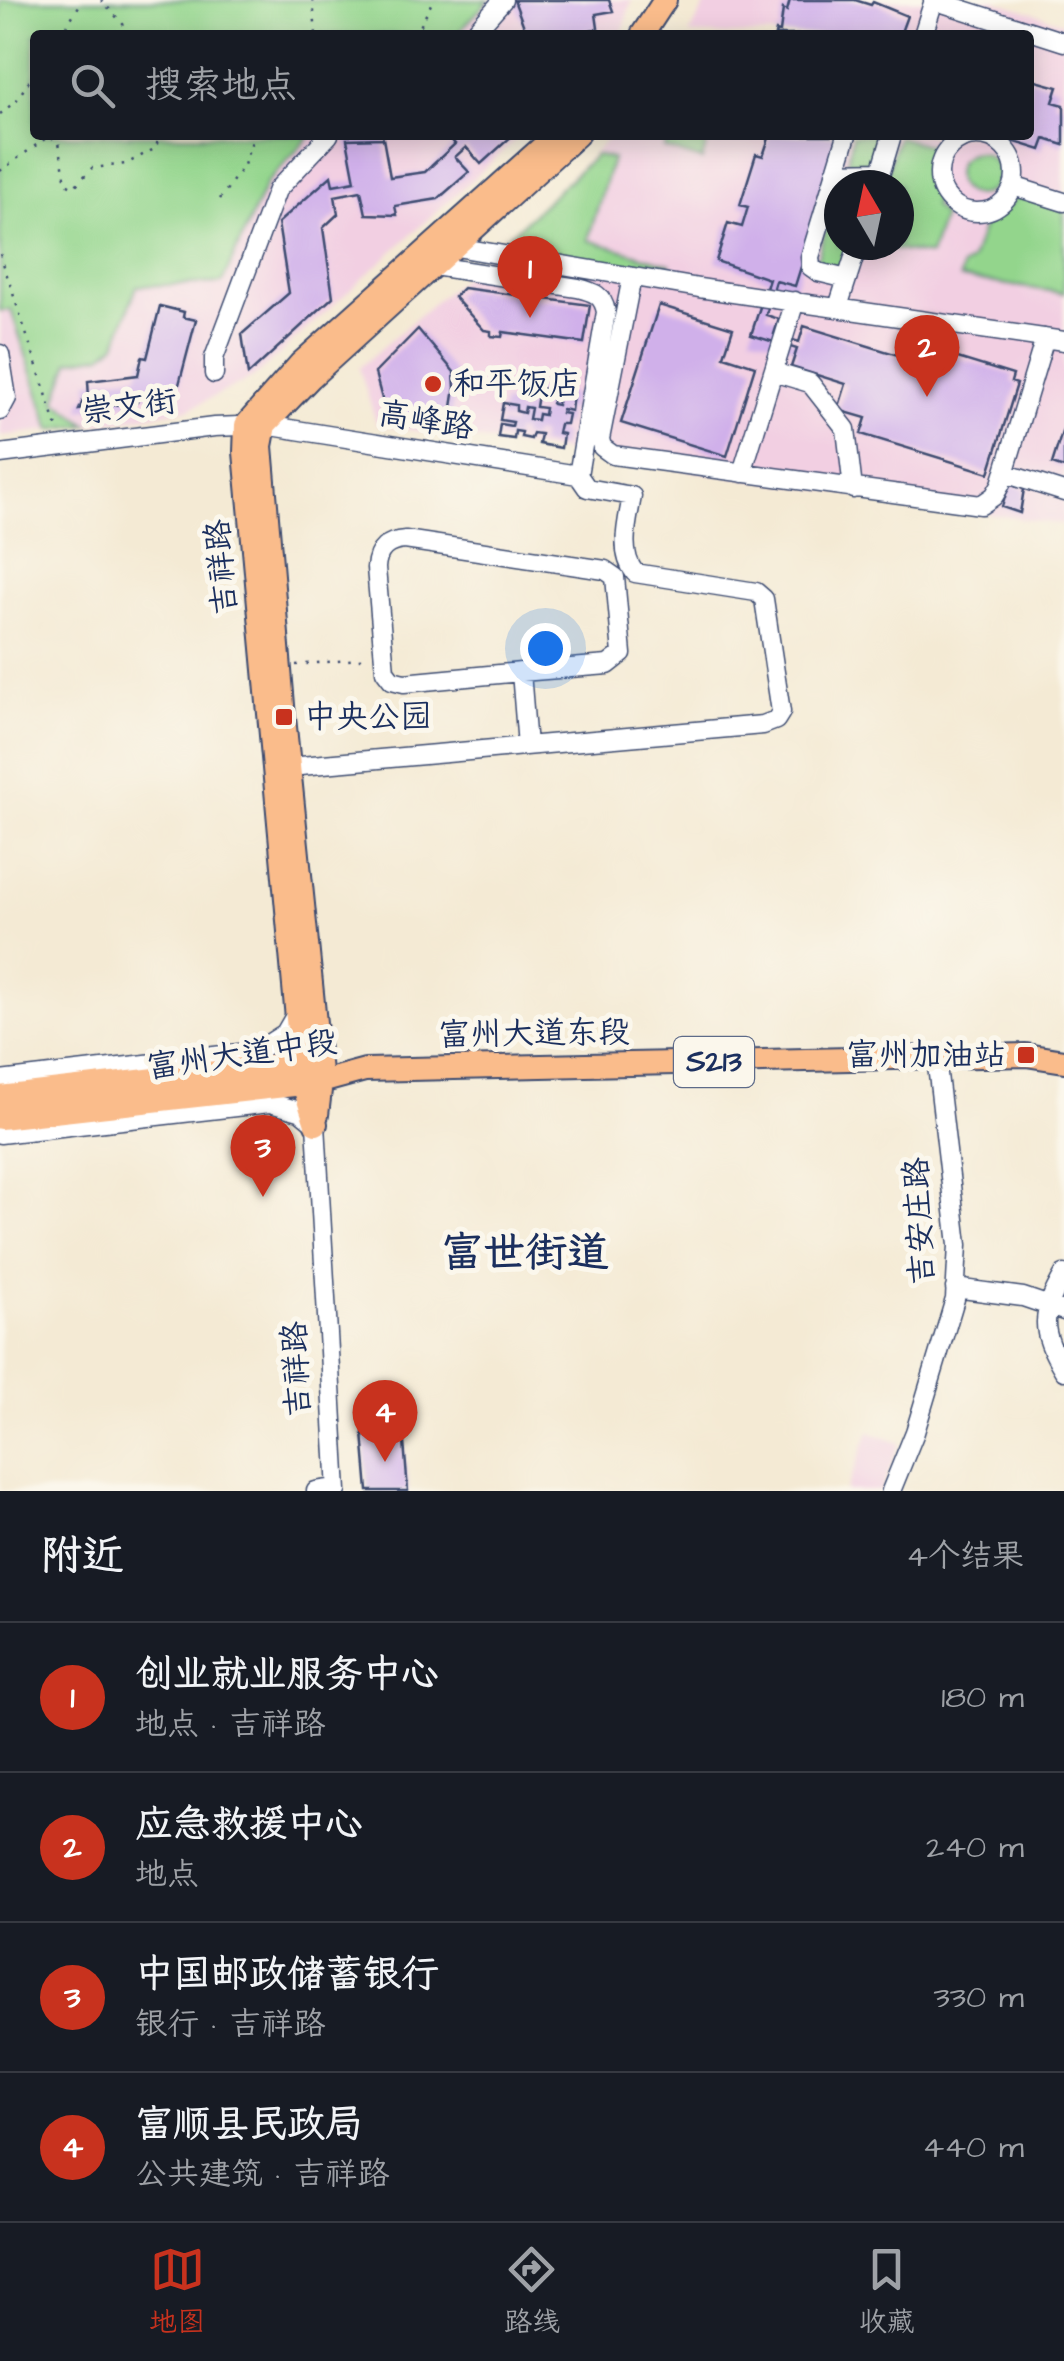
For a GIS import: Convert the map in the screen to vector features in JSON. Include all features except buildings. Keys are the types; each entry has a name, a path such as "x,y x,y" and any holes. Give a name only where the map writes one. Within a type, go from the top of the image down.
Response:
{"main road":[{"path":"663,30 682,0"},
{"path":"644,30 658,3"},
{"path":"256,425 300,364 550,140"},
{"path":"256,425 572,140"},
{"name":"吉祥路","path":"256,425 289,767 316,1124"},
{"name":"吉祥路","path":"256,425 244,452 296,1014 311,1072"},
{"name":"富州大道东段","path":"364,1070 1026,1056 1064,1060"},
{"name":"富州大道中段","path":"0,1097 364,1070"},
{"name":"富州大道中段","path":"0,1118 311,1072"}],"street":[{"path":"477,30 504,0"},
{"path":"925,30 934,0 1027,30"},
{"path":"1034,32 1064,42"},
{"path":"214,374 214,358 277,190 324,140"},
{"path":"837,170 845,140"},
{"path":"881,170 890,140"},
{"path":"960,140 942,159 938,176 948,199 970,211 987,210 1002,202 1012,186 1014,164 1006,149 993,140"},
{"path":"1012,186 1064,202"},
{"path":"824,211 810,257 811,267 847,279"},
{"path":"456,247 632,278 1054,339 994,496 981,505 614,455 602,447 600,439 632,278"},
{"path":"838,307 853,260"},
{"path":"434,266 578,288 592,292 604,302 606,312 578,475"},
{"path":"742,473 794,301"},
{"path":"0,354 7,398 0,411"},
{"path":"773,372 810,383 846,429 853,489"},
{"name":"崇文街","path":"0,454 256,425"},
{"name":"高峰路","path":"256,425 578,475 587,488 632,496 626,540 629,564 635,572 756,592 764,598 781,712 776,720 763,725 528,746"},
{"path":"1004,473 1064,492"},
{"path":"406,540 611,573 617,584 620,658 608,664 521,672 398,682 388,676 376,560 389,543 406,540"},
{"path":"289,767 528,746 521,672"},
{"path":"0,1081 257,1051 285,1034 296,1014"},
{"path":"257,1051 311,1072"},
{"name":"吉安庄路","path":"891,1491 915,1432 955,1299 958,1245 936,1058"},
{"path":"270,1104 311,1072"},
{"path":"0,1134 270,1104 300,1111 316,1124"},
{"name":"吉祥路","path":"316,1124 336,1490"},
{"path":"1064,1274 1050,1347 1064,1371"},
{"path":"955,1288 1023,1296 1056,1308"},
{"path":"316,1491 336,1490"}],"path":[{"path":"63,30 83,0"},
{"path":"102,0 129,30"},
{"path":"312,0 315,30"},
{"path":"418,30 433,0"},
{"path":"0,114 30,79"},
{"path":"0,171 43,140"},
{"path":"56,140 66,184 74,187 92,168 126,164 156,148 157,140"},
{"path":"220,199 244,165 252,140"},
{"path":"0,254 64,446"},
{"path":"279,667 384,657"}],"shaded area":[{"path":"489,0 631,0 622,30 461,30"},
{"path":"708,0 993,0 1064,23 1064,525 377,425 359,368 502,243 607,140 1034,140 1034,30 692,30"},
{"path":"306,140 515,140 254,377 189,409 88,425 56,401 70,361 102,355 116,344 137,286 222,282 266,184"},
{"path":"11,310 51,430 0,436 0,311"},
{"path":"869,1432 900,1443 881,1491 846,1491"}],"green space":[{"path":"0,0 489,0 461,30 30,30 30,140 306,140 266,184 222,283 137,286 116,344 102,355 70,361 56,401 88,425 51,430 11,310 0,311"},
{"path":"666,140 708,140 702,160 664,148"},
{"path":"852,140 882,140 875,162 847,164"},
{"path":"897,140 938,148 932,168 937,195 933,206 943,216 930,255 914,252 914,170 888,170"},
{"path":"977,153 992,159 998,174 992,189 977,195 962,189 956,174 962,159"},
{"path":"595,155 612,159 588,240 670,264 667,276 503,248 502,243"},
{"path":"1018,195 1064,210 1064,293 960,278 962,267 971,261 985,220 1006,209"},
{"path":"824,235 824,260 846,260 840,271 816,263"}],"place":[{"name":"创业就业服务中心","path":"530,318"},
{"name":"和平饭店","path":"433,384"},
{"name":"应急救援中心","path":"927,397"},
{"name":"中央公园","path":"284,717"},
{"name":"富州加油站","path":"1026,1055"},
{"name":"中国邮政储蓄银行","path":"263,1197"},
{"name":"富顺县民政局","path":"385,1462"}],"district":[{"name":"富世街道","path":"525,1254"}]}
